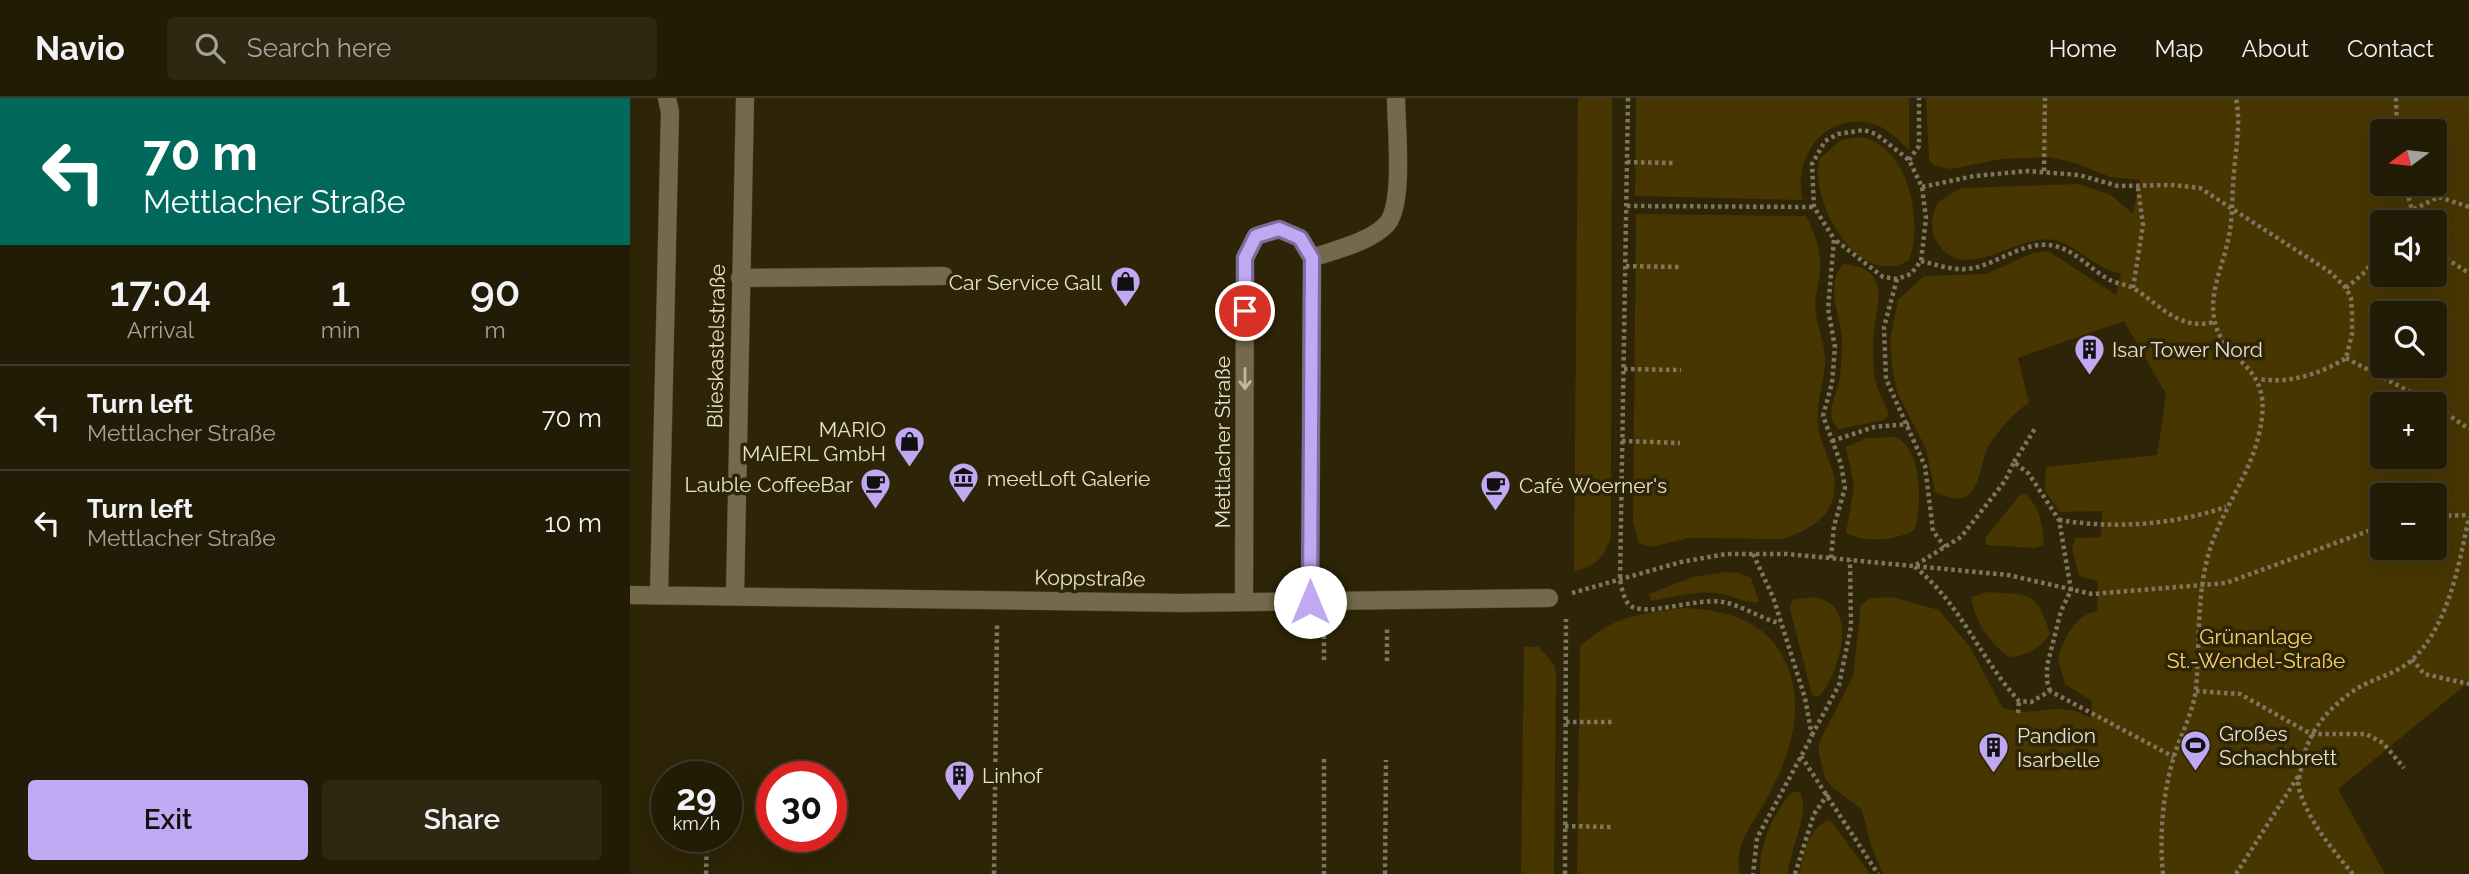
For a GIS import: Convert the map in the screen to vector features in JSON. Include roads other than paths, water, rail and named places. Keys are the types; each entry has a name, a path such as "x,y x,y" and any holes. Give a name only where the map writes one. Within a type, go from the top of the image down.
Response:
{"street":[{"path":"659,596 670,112 667,98"},
{"name":"Blieskastelstraße","path":"735,595 744,98"},
{"path":"1310,602 1312,258 1368,236 1387,225 1396,201 1396,98"},
{"name":"Mettlacher Straße","path":"1244,602 1245,258 1256,236 1279,229 1300,238 1312,258"},
{"path":"740,278 944,276"},
{"name":"Koppstraße","path":"630,595 1244,602 1557,596"}],"place":[{"name":"Car Service Gall","path":"1125,309"},
{"name":"Isar Tower Nord","path":"2089,376"},
{"name":"MARIO MAIERL GmbH","path":"909,468"},
{"name":"meetLoft Galerie","path":"964,505"},
{"name":"Lauble CoffeeBar","path":"876,511"},
{"name":"Café Woerner's","path":"1496,512"},
{"name":"Großes Schachbrett","path":"2196,772"},
{"name":"Pandion Isarbelle","path":"1994,774"},
{"name":"Linhof","path":"959,802"}],"park label":[{"name":"Grünanlage St.-Wendel-Straße","path":"2256,648"}]}
